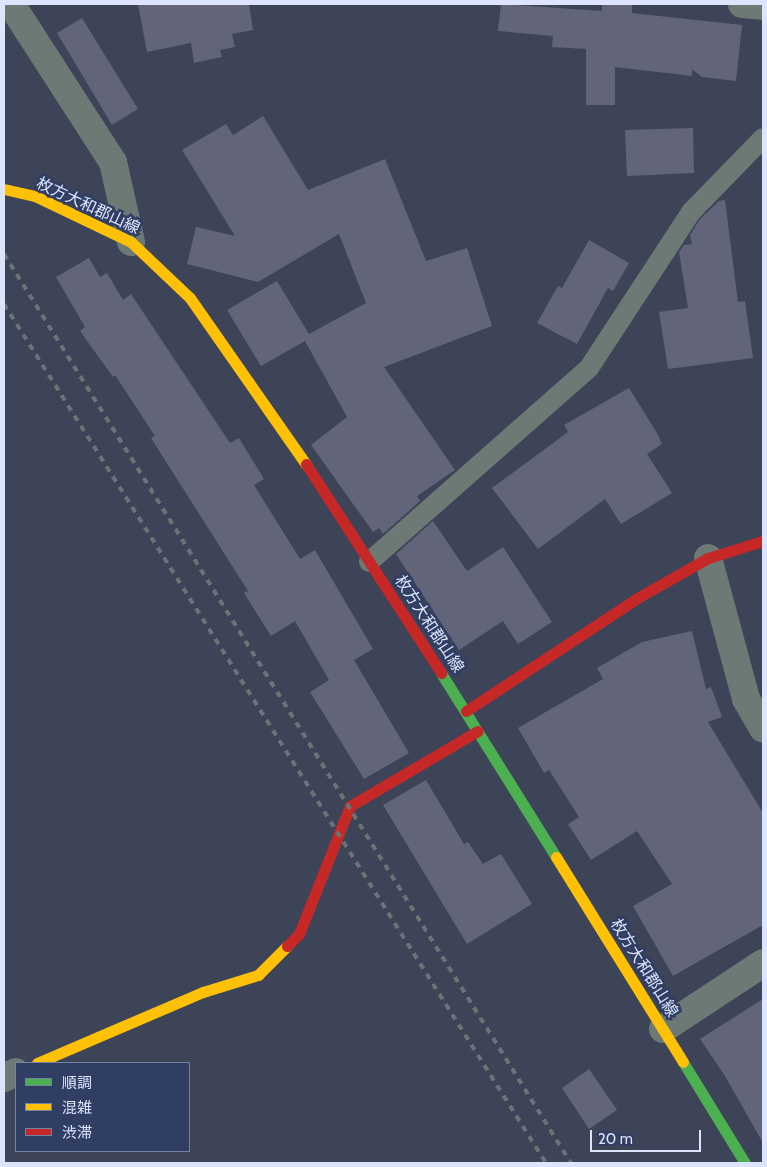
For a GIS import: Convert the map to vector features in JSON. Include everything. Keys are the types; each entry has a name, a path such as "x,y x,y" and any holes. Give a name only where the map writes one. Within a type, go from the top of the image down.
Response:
{"main road":[{"name":"枚方大和郡山線","path":"4,189 35,196 131,242 190,298 370,562 466,711 745,1163"},
{"path":"466,711 639,597 708,558 763,541"},
{"path":"40,1062 203,992 258,975 299,934 350,806 478,731"}],"street":[{"path":"11,4 113,162 131,242"},
{"path":"742,4 763,6"},
{"path":"708,558 746,699 763,729"},
{"path":"663,1029 763,963"}],"lane":[{"path":"370,562 590,368 691,212 763,138"}],"building":[{"path":"138,4 249,4 253,30 232,34 235,47 220,50 222,57 194,63 191,43 147,52"},
{"path":"501,4 602,11 602,4 632,4 632,13 742,25 736,81 702,77 692,69 692,76 615,67 615,105 586,105 586,49 552,47 553,36 498,31"},
{"path":"82,18 138,109 112,125 57,33"},
{"path":"263,116 308,190 385,159 426,261 467,248 492,326 384,367 455,470 417,496 420,501 383,534 379,528 373,532 311,445 347,417 305,341 261,366 227,310 277,281 309,334 366,303 339,234 258,282 187,264 196,227 235,236 182,150 226,124 233,135"},
{"path":"693,128 694,173 627,176 625,130"},
{"path":"725,200 738,302 745,301 753,358 668,369 659,312 688,308 679,252 684,245 692,244 690,235 700,219 719,201"},
{"path":"589,240 629,263 613,291 608,288 577,344 537,323 558,286 562,288"},
{"path":"89,258 100,277 107,273 123,300 131,294 230,443 239,438 264,479 254,485 300,559 315,550 373,649 354,660 409,753 364,779 310,692 329,680 295,621 271,636 244,593 248,591 151,438 155,436 115,375 113,377 80,331 85,327 56,277"},
{"path":"629,388 662,444 647,454 672,493 621,524 605,499 538,549 492,488 568,432 564,425"},
{"path":"433,521 467,571 503,547 552,622 518,644 503,621 459,650 396,554"},
{"path":"692,631 706,689 711,687 722,717 708,722 763,813 763,925 673,976 633,906 672,884 637,831 591,860 568,824 579,817 549,770 544,773 518,728 603,679 597,668 642,642"},
{"path":"426,780 464,844 468,842 483,864 501,854 532,904 467,944 383,805"},
{"path":"763,999 763,1143 725,1076 700,1039"},
{"path":"589,1069 617,1110 589,1129 562,1088"}],"railway":[{"path":"4,254 571,1163"},
{"path":"4,304 546,1163"}],"traffic: fast":[{"path":"441,673 556,857"},
{"path":"683,1062 745,1163"}],"traffic: slow":[{"path":"4,189 35,196 131,242 190,298 306,464"},
{"path":"556,857 683,1062"},
{"path":"39,1062 203,992 258,975 287,946"}],"traffic: jam":[{"path":"306,464 441,673"},
{"path":"466,711 639,597 708,558 763,541"},
{"path":"287,946 299,934 350,806 478,731"}]}
